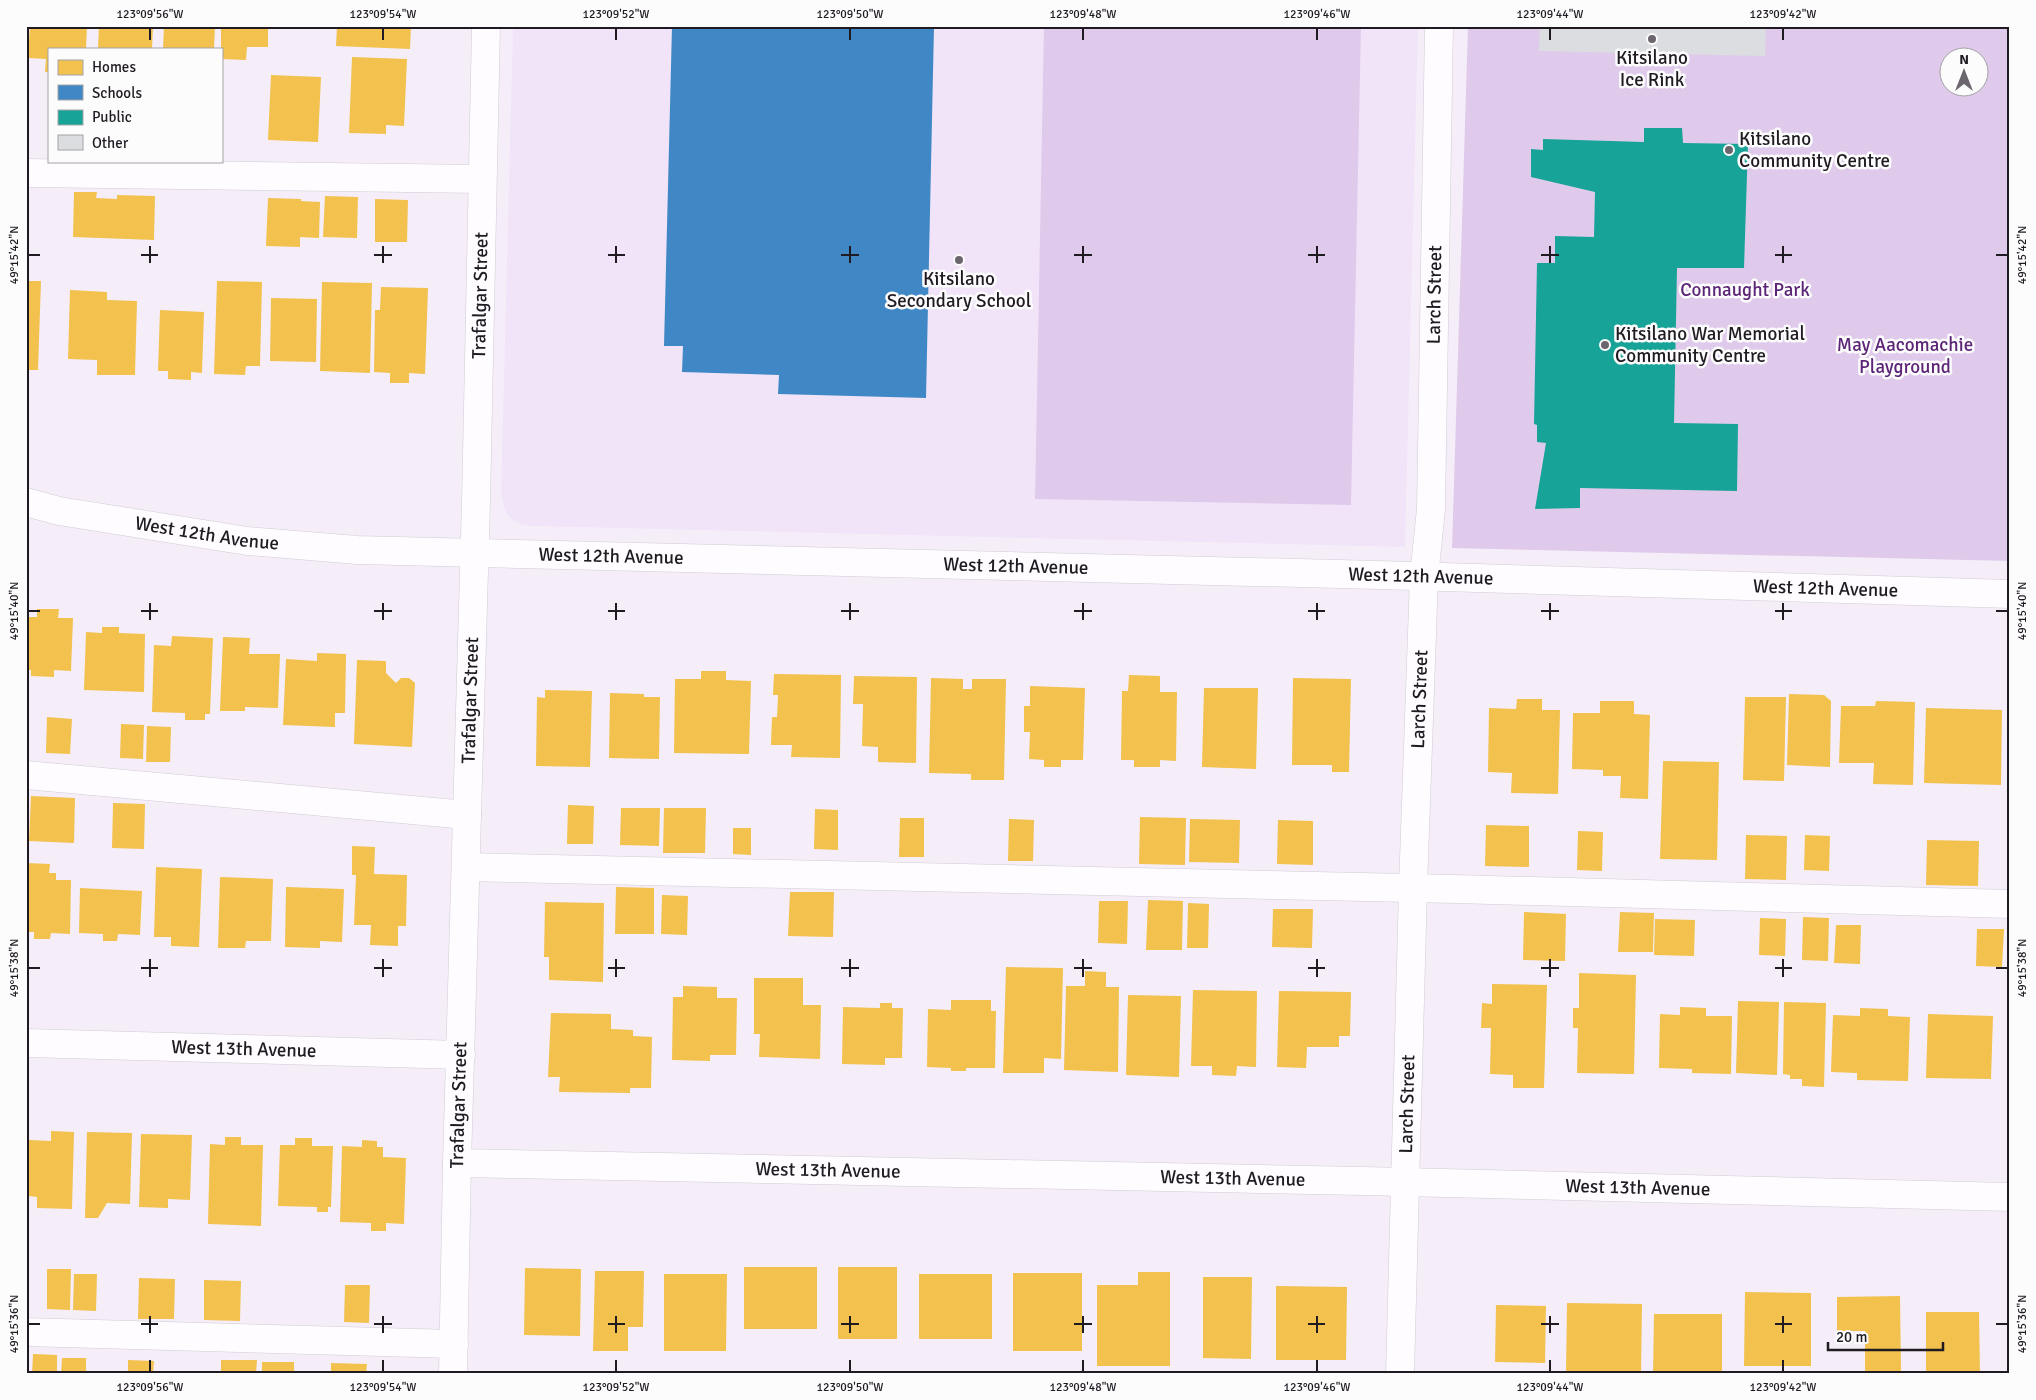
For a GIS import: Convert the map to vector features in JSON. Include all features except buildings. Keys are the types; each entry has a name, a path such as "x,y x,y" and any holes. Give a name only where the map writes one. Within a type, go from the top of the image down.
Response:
{"street":[{"name":"Trafalgar Street","path":"453,1374 457,1163 475,554 486,26"},
{"name":"Larch Street","path":"1400,1374 1413,888 1424,577 1430,529 1439,26"},
{"path":"26,172 482,179"},
{"name":"West 12th Avenue","path":"26,502 59,511 247,541 357,550 2010,594"},
{"path":"26,775 467,816"},
{"path":"466,868 1413,888 2010,904"},
{"name":"West 13th Avenue","path":"26,1043 461,1055"},
{"name":"West 13th Avenue","path":"457,1163 1406,1182 2010,1198"},
{"path":"26,1332 454,1344"}],"shaded area":[{"name":"Kitsilano Secondary School","path":"513,26 1418,26 1405,547 533,526 522,525 513,520 506,513 501,495"}],"green space":[{"path":"1044,26 1361,26 1351,505 1035,499"},
{"name":"Connaught Park","path":"1468,26 2010,26 2010,561 1452,548"}],"place":[{"name":"Kitsilano Ice Rink","path":"1652,39"},
{"name":"Kitsilano Community Centre","path":"1729,150"},
{"name":"Kitsilano Secondary School","path":"959,260"},
{"name":"Kitsilano War Memorial Community Centre","path":"1605,345"}],"park label":[{"name":"May Aacomachie Playground","path":"1905,356"}]}
